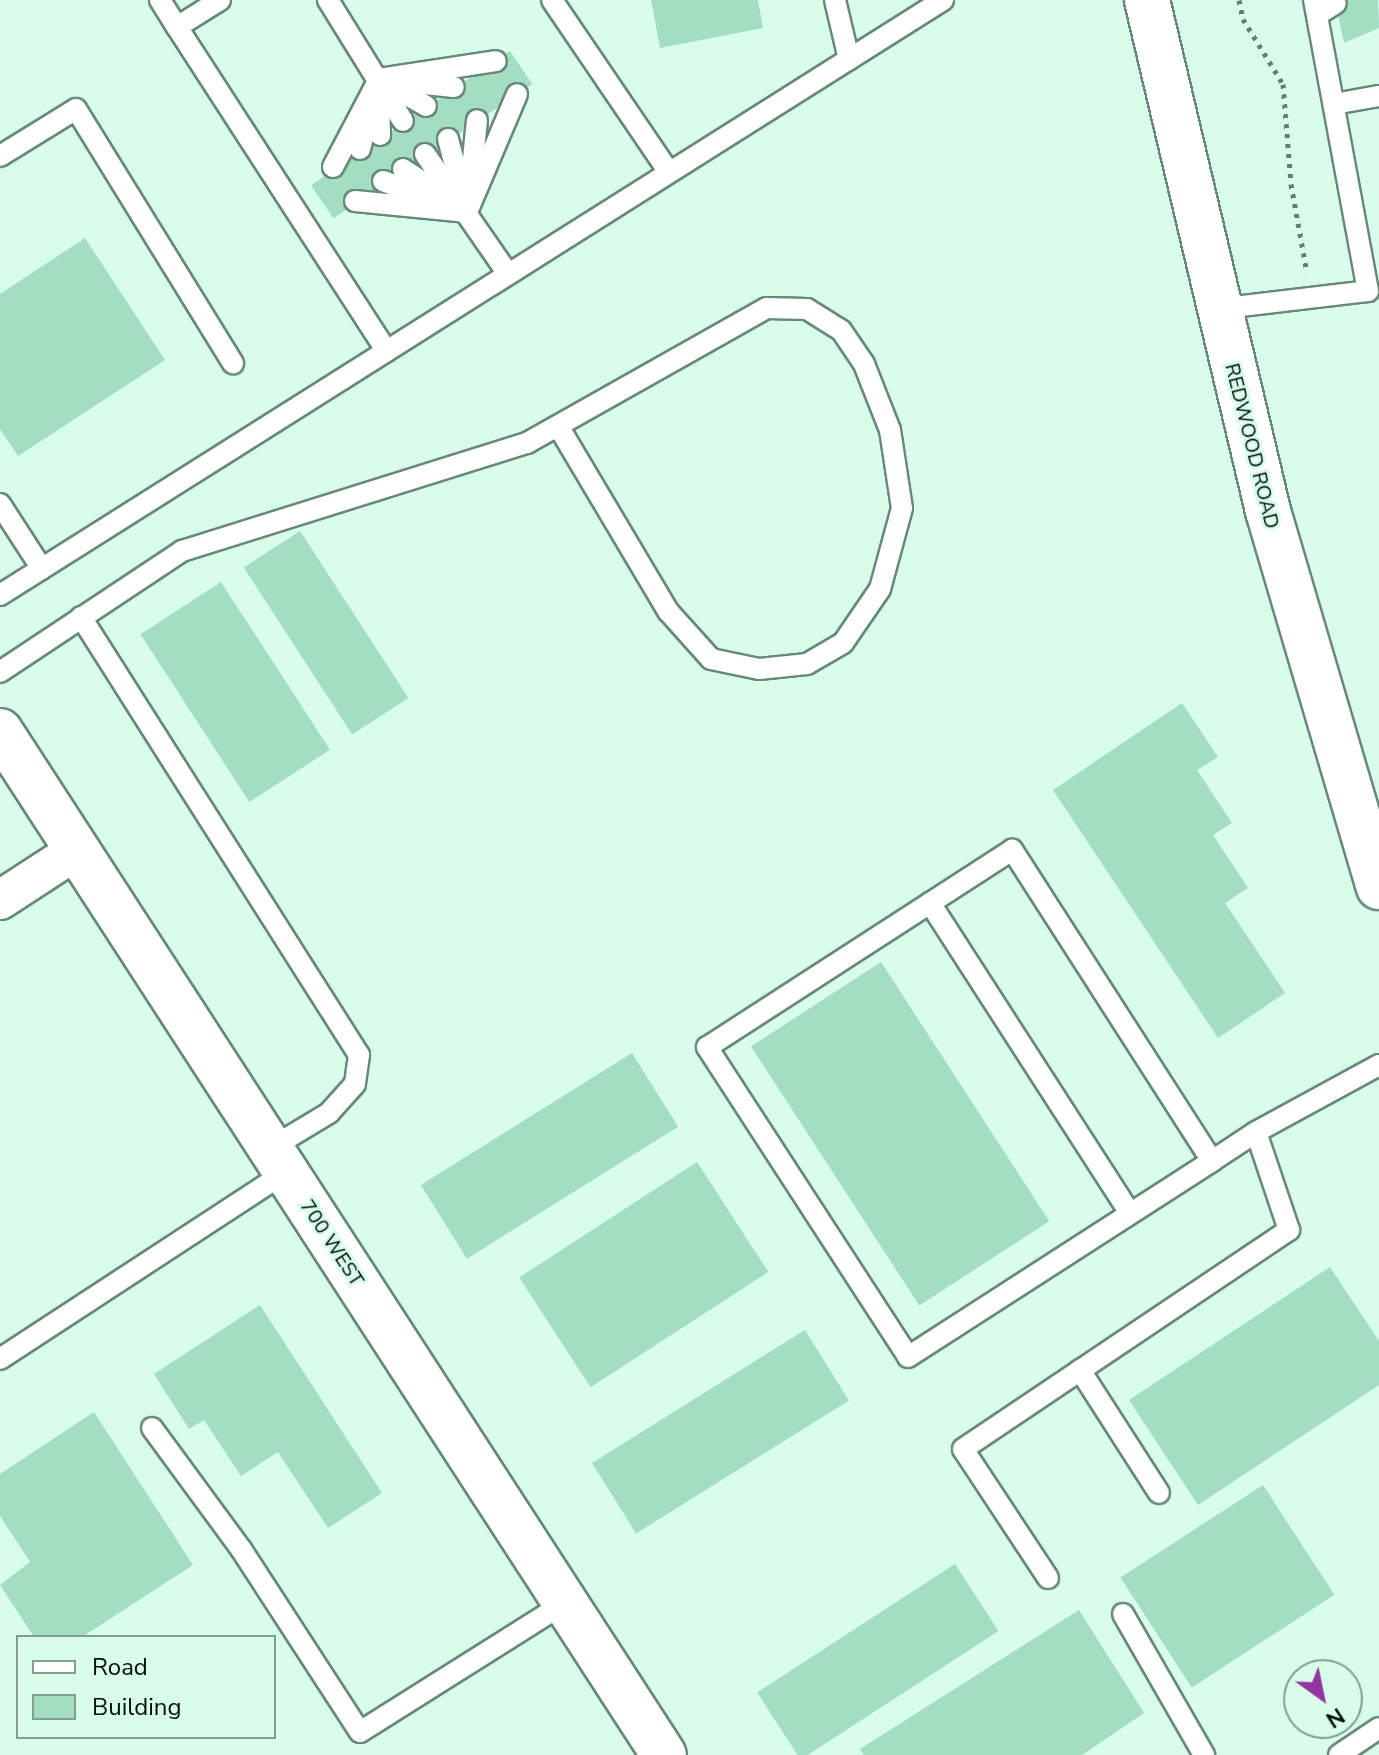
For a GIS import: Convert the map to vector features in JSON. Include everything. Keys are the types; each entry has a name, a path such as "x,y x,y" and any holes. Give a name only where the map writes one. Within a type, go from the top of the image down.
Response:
{"street":[{"name":"REDWOOD ROAD","path":"1147,0 1217,309 1268,511 1379,887"},
{"name":"700 WEST","path":"0,731 664,1755"},
{"path":"0,900 77,850"}],"lane":[{"path":"160,0 387,351"},
{"path":"177,27 220,0"},
{"path":"328,0 403,121"},
{"path":"552,0 669,172"},
{"path":"835,0 849,59"},
{"path":"0,595 943,0"},
{"path":"1217,309 1311,295 1373,293 1316,7 1336,3"},
{"path":"379,79 496,61"},
{"path":"379,79 478,72"},
{"path":"379,79 454,87"},
{"path":"379,79 426,106"},
{"path":"379,79 380,135"},
{"path":"360,149 379,79"},
{"path":"333,167 379,79"},
{"path":"1334,104 1379,96"},
{"path":"467,212 508,100"},
{"path":"0,156 76,109 233,363"},
{"path":"467,212 477,120"},
{"path":"448,139 467,212"},
{"path":"425,154 508,274"},
{"path":"403,169 467,212"},
{"path":"383,181 467,212"},
{"path":"355,201 467,212"},
{"path":"0,672 182,551 447,471 558,426 767,308 807,309 841,330 856,352 890,430 902,508 880,589 843,643 807,664 759,669 711,659 668,611 558,426"},
{"path":"0,504 42,569"},
{"path":"0,1359 279,1160 355,1084 359,1055 81,617"},
{"path":"1212,1161 1012,850 707,1047 908,1357 1212,1161 1256,1132 1379,1065"},
{"path":"930,903 1130,1213"},
{"path":"1048,1578 963,1449 1289,1230 1256,1132"},
{"path":"1080,1370 1159,1493"},
{"path":"152,1428 241,1549 360,1732 565,1603"},
{"path":"1123,1614 1204,1755"},
{"path":"1339,1755 1379,1728"}],"path":[{"path":"1239,0 1243,19 1283,84 1291,184 1311,295"}],"building":[{"path":"651,0 758,0 763,28 660,48"},
{"path":"1335,0 1378,0 1379,28 1344,43"},
{"path":"510,51 532,84 333,218 311,185"},
{"path":"85,238 165,360 18,456 0,429 0,294"},
{"path":"300,531 408,698 352,734 244,567"},
{"path":"221,582 330,750 249,802 140,634"},
{"path":"1182,703 1218,757 1197,770 1232,823 1213,835 1248,888 1225,903 1285,993 1218,1038 1053,790"},
{"path":"881,962 1049,1221 919,1306 751,1046"},
{"path":"632,1053 678,1127 467,1259 421,1185"},
{"path":"697,1162 768,1272 591,1387 519,1277"},
{"path":"1330,1267 1379,1341 1379,1385 1198,1505 1129,1400"},
{"path":"260,1305 382,1493 328,1528 278,1452 241,1476 204,1420 189,1429 154,1374"},
{"path":"805,1330 849,1400 636,1533 592,1463"},
{"path":"94,1412 193,1565 85,1635 33,1635 0,1585 30,1562 0,1516 0,1474"},
{"path":"1263,1485 1334,1595 1192,1687 1120,1578"},
{"path":"955,1564 999,1631 808,1755 798,1755 757,1693"},
{"path":"1079,1610 1144,1713 1082,1755 864,1755 860,1749"}]}
